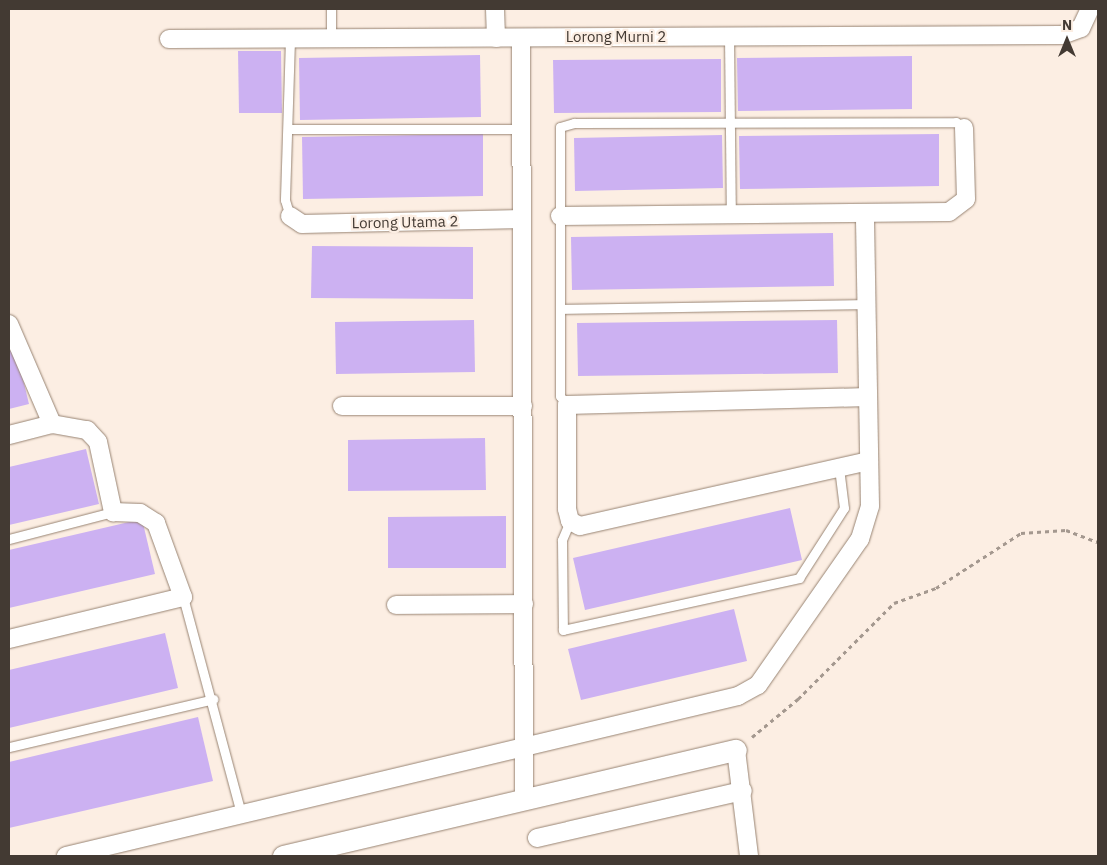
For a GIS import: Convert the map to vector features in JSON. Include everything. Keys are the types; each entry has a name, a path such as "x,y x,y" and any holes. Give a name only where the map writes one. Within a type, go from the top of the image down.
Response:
{"street":[{"path":"495,9 496,38"},
{"name":"Lorong Murni 2","path":"169,39 1062,35 1081,28 1090,9"},
{"path":"521,38 524,799"},
{"path":"560,216 949,212 959,207 966,199 964,128"},
{"path":"66,856 738,696 758,685 860,539 870,506 866,213"},
{"name":"Lorong Utama 2","path":"290,216 302,224 522,219"},
{"path":"9,324 52,424"},
{"path":"868,397 567,405 570,521 580,526 869,461"},
{"path":"342,406 523,406"},
{"path":"9,435 52,424 87,430 98,442 113,512 140,513 156,522 183,597 9,639"},
{"path":"396,605 524,604"},
{"path":"283,856 736,750 743,791 749,856"},
{"path":"537,838 743,791"}],"lane":[{"path":"330,9 331,38"},
{"path":"729,36 731,214"},
{"path":"290,39 289,130 285,200 290,216"},
{"path":"567,405 560,396 560,127 574,123 731,125 956,122 964,128"},
{"path":"289,130 522,129"},
{"path":"560,309 866,304"},
{"path":"570,521 562,540 563,630 799,578 844,508 839,468"},
{"path":"9,539 113,512"},
{"path":"183,597 213,698 241,814"},
{"path":"9,747 213,698"}],"path":[{"path":"736,750 798,698 894,603 936,588 1021,533 1066,530 1098,542"}],"building":[{"path":"238,51 281,51 282,113 239,113"},
{"path":"480,55 481,117 300,120 299,58"},
{"path":"912,56 912,109 738,111 737,58"},
{"path":"721,59 721,112 554,113 553,60"},
{"path":"483,134 483,196 303,199 302,137"},
{"path":"939,134 939,186 740,189 739,136"},
{"path":"722,135 723,188 575,191 574,138"},
{"path":"833,233 834,286 572,290 571,237"},
{"path":"312,246 473,247 473,299 311,298"},
{"path":"474,320 475,372 336,374 335,322"},
{"path":"837,320 838,373 578,376 577,323"},
{"path":"16,350 29,404 9,409 9,351"},
{"path":"485,438 486,490 348,491 348,440"},
{"path":"86,449 99,504 9,525 9,467"},
{"path":"790,508 802,560 585,610 573,558"},
{"path":"506,516 506,568 388,568 388,517"},
{"path":"142,519 155,574 9,608 9,550"},
{"path":"734,609 747,661 581,700 568,649"},
{"path":"165,633 178,688 9,728 9,670"},
{"path":"198,717 213,781 9,828 9,762"}]}
